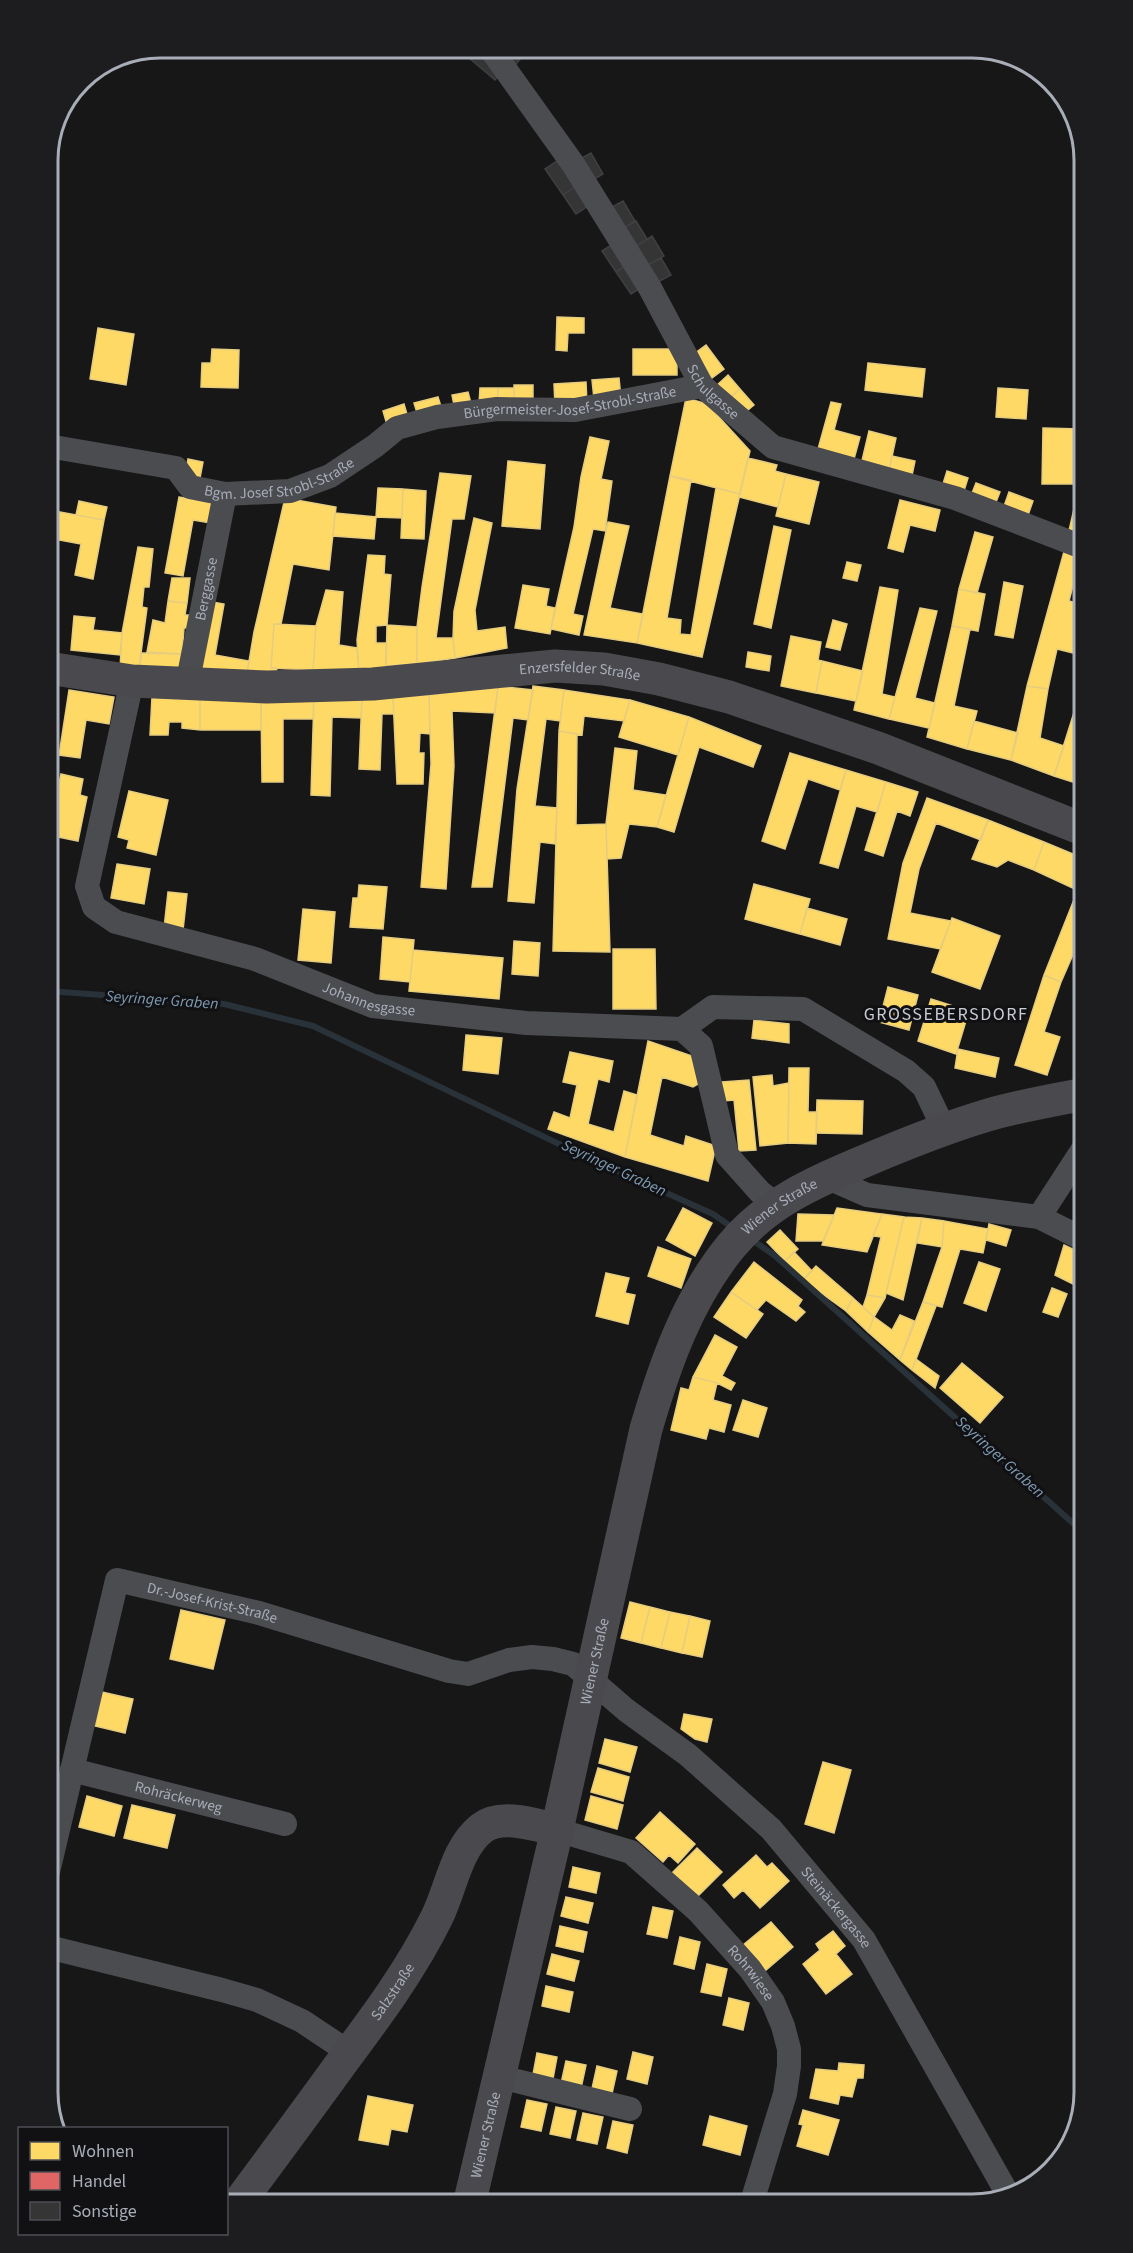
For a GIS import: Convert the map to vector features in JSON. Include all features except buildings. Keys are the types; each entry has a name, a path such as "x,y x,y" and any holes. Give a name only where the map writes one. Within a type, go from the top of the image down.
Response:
{"street":[{"name":"Schulgasse","path":"497,58 573,164 650,288 702,386 773,447 955,498 1074,544"},
{"name":"Bürgermeister-Josef-Strobl-Straße","path":"437,417 497,410 575,410 702,386"},
{"name":"Bgm. Josef Strobl-Straße","path":"59,448 176,468 190,487 225,494 290,491 330,476 375,446 397,428 437,417"},
{"name":"Berggasse","path":"187,685 225,494"},
{"name":"Enzersfelder Straße","path":"59,670 132,681 267,687 373,684 555,666 604,669 729,697 878,748 1074,826"},
{"name":"Johannesgasse","path":"132,681 87,886 94,906 117,922 255,959 373,1006 526,1023 682,1029"},
{"path":"770,1209 760,1192 727,1155 700,1046 682,1029 712,1007 803,1009 906,1071 924,1087 944,1129"},
{"name":"Wiener Straße","path":"472,2194 557,1830 646,1429 660,1383 678,1337 697,1298 733,1244 770,1209 826,1178 944,1129 990,1114 1074,1096"},
{"path":"1039,1217 1074,1163"},
{"name":"Wiener Straße","path":"826,1178 867,1195 1039,1217 1074,1234"},
{"name":"Dr.-Josef-Krist-Straße","path":"58,1829 117,1580 259,1613 449,1671 468,1674 509,1660 532,1657 554,1659 573,1665 590,1681"},
{"name":"Steinäckergasse","path":"590,1681 688,1755 771,1829 864,1940 1005,2189"},
{"name":"Rohräckerweg","path":"72,1770 285,1824"},
{"name":"Salzstraße","path":"245,2194 350,2053 412,1963 438,1915 462,1855 475,1834 483,1827 502,1822 521,1822 557,1830"},
{"name":"Rohrwiese","path":"557,1830 631,1852 698,1911 750,1969 772,2002 783,2026 789,2049 789,2066 784,2094 754,2194"},
{"path":"58,1949 257,2000 302,2021 350,2053"},
{"path":"500,2077 630,2109"}],"waterway":[{"name":"Seyringer Graben","path":"59,992 224,1004 313,1026 582,1155 713,1214 733,1228"},
{"name":"Seyringer Graben","path":"752,1240 774,1255 1074,1524"}],"district":[{"name":"GROSSEBERSDORF","path":"946,1014"}]}
